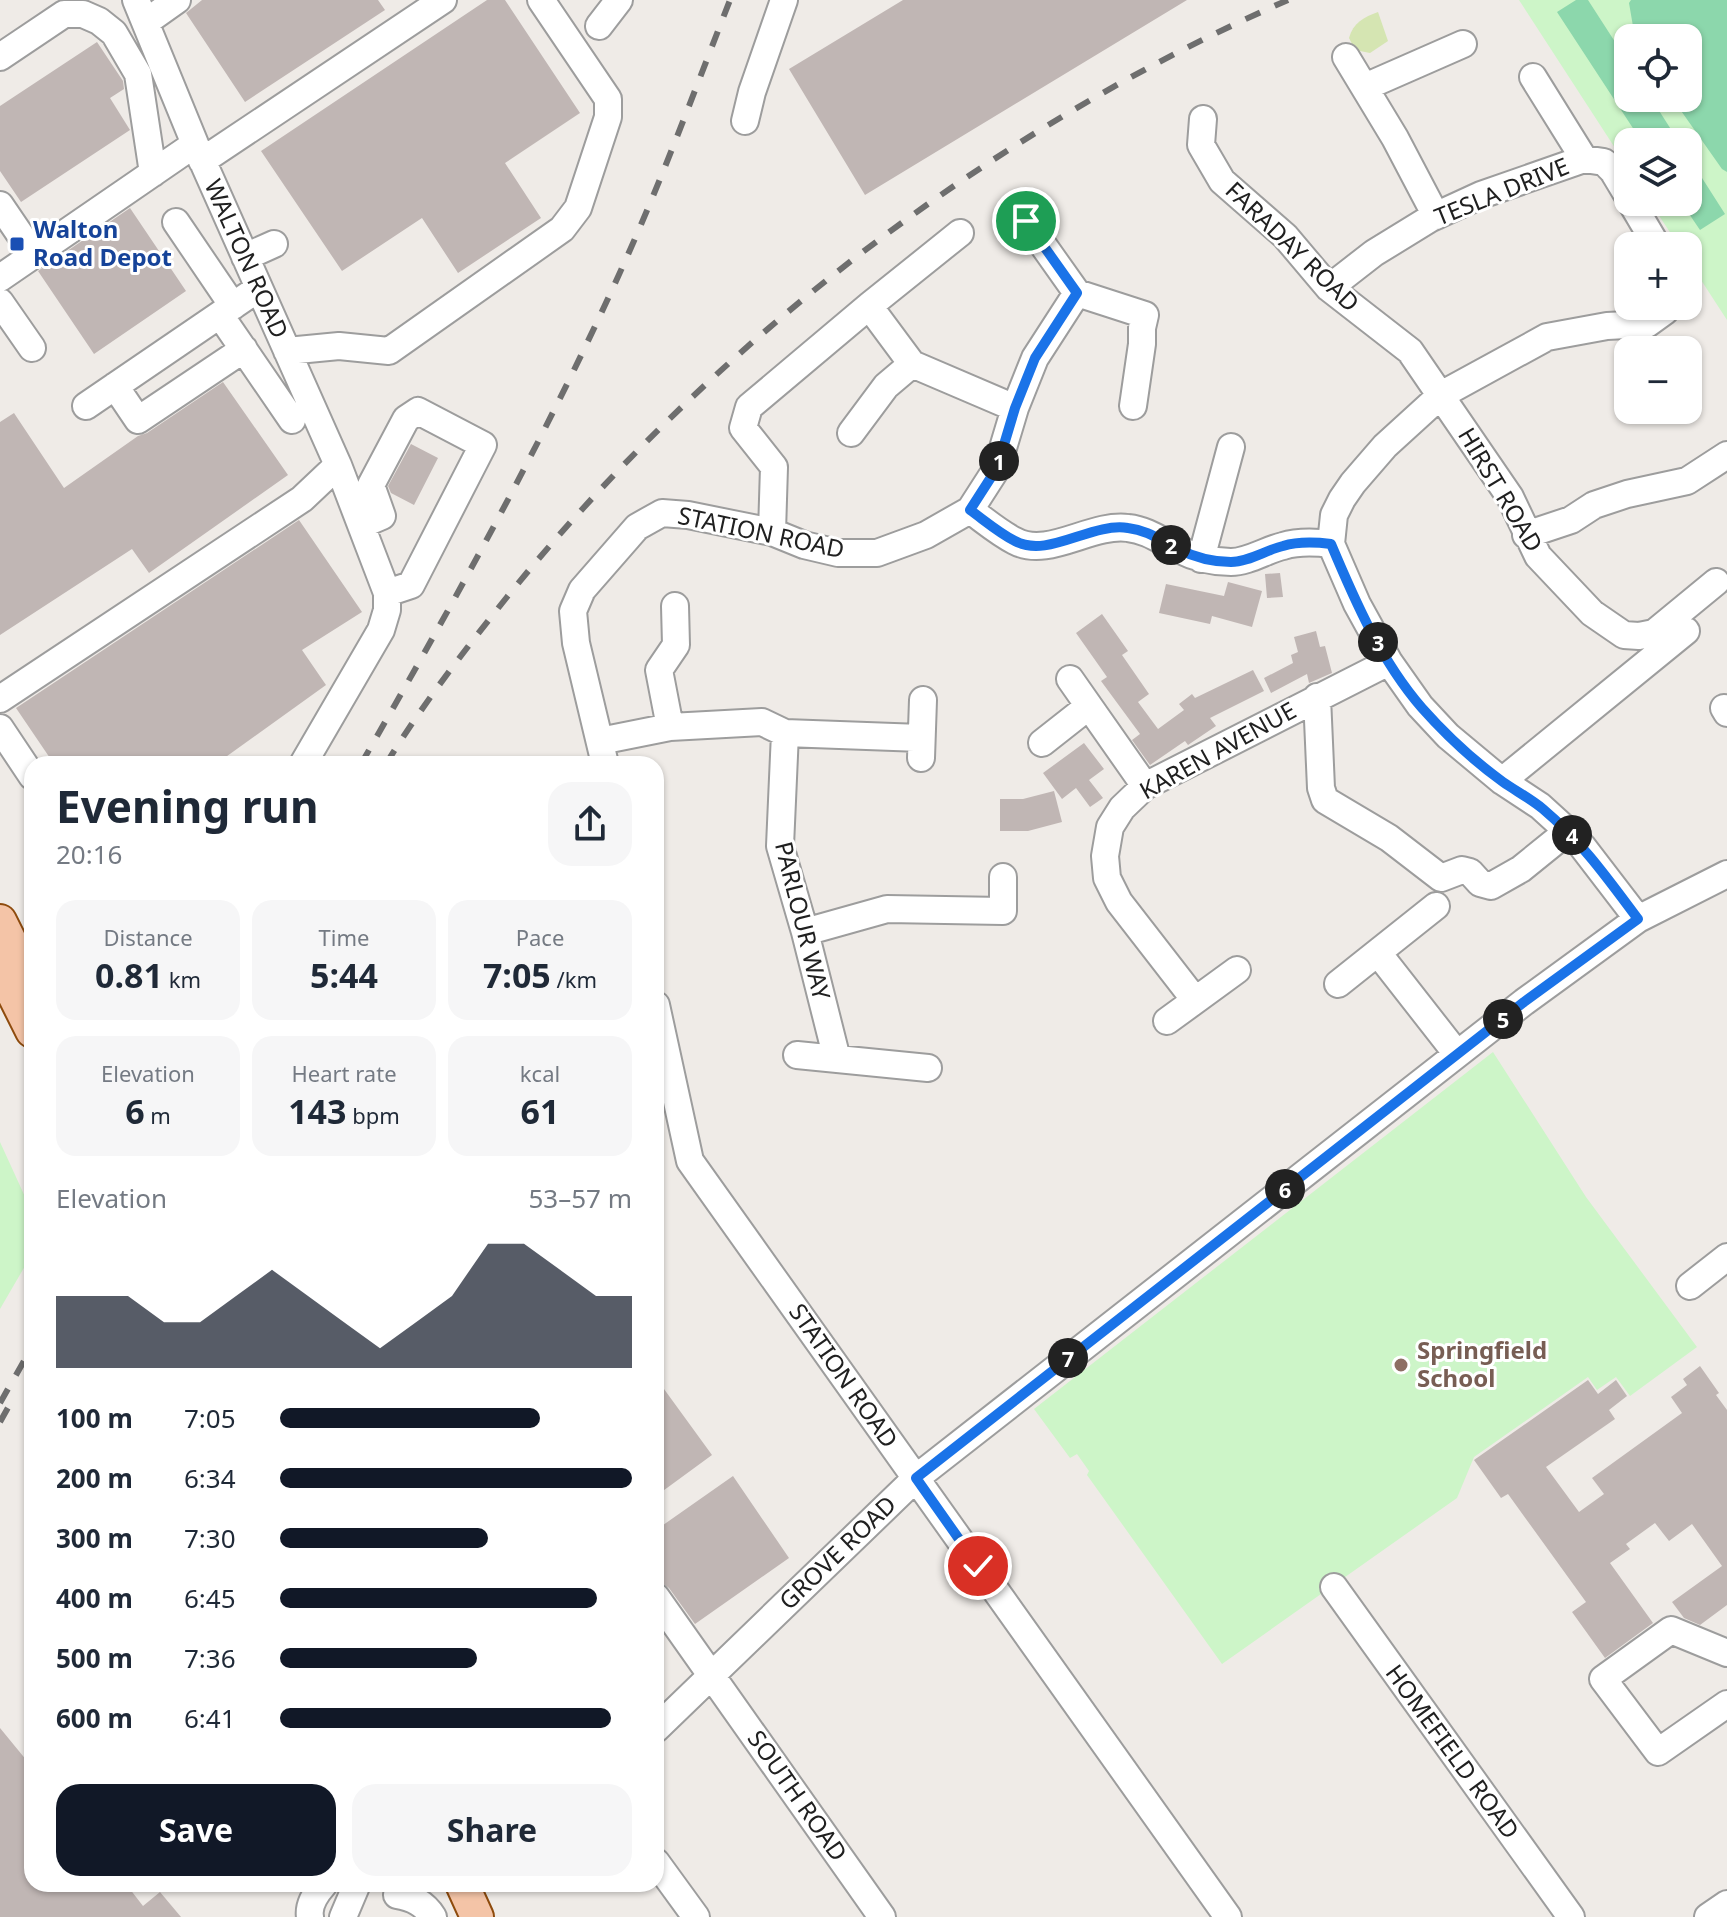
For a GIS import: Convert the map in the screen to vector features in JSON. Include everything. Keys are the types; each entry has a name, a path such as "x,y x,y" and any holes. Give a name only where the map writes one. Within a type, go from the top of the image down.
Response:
{"main road":[{"path":"0,921 24,969"},
{"path":"0,967 24,1015"},
{"path":"466,1892 477,1917"},
{"path":"488,1892 499,1917"}],"street":[{"name":"WALTON ROAD","path":"177,0 141,11 199,153 338,465 387,593"},
{"path":"0,278 153,173 199,153 443,0"},
{"path":"292,362 339,346 389,351 562,229 578,208 608,117 608,99 541,0"},
{"path":"599,26 619,0"},
{"path":"745,121 784,0"},
{"path":"0,57 64,14 83,14 99,21 114,33 138,74 153,173"},
{"path":"1365,87 1463,44"},
{"path":"1346,57 1395,138 1436,216"},
{"path":"1533,77 1584,159"},
{"name":"FARADAY ROAD","path":"1203,119 1201,145 1222,181 1285,236 1329,288 1410,351 1441,395"},
{"name":"TESLA DRIVE","path":"1329,288 1374,253 1436,216 1481,195 1584,159 1604,162 1614,173"},
{"path":"0,205 34,255"},
{"path":"176,222 227,310 244,349 292,420"},
{"path":"772,532 774,467 743,428 749,407 960,233"},
{"path":"1027,233 1077,293 1145,315 1133,406"},
{"path":"245,257 274,244"},
{"path":"86,406 259,288"},
{"name":"STATION ROAD","path":"602,753 576,643 573,611 582,590 637,527 662,513 688,515 772,532 804,545 838,553 877,553 926,535 970,510 997,468 1015,408 1035,358 1077,293"},
{"path":"0,302 32,348"},
{"path":"869,306 912,364 1015,408"},
{"path":"1638,919 1568,831 1448,736 1420,706 1389,662 1357,604 1331,544 1334,515 1353,483 1385,446 1441,395 1547,337 1607,326 1647,324 1652,320"},
{"path":"115,386 138,420 244,349"},
{"path":"156,359 179,393"},
{"path":"851,433 886,386 912,364"},
{"name":"HIRST ROAD","path":"1441,395 1510,497 1538,556 1592,613 1624,635 1654,633 1716,582"},
{"path":"308,755 381,630 387,610 387,593 411,585 483,445 418,411 406,419 371,485 382,516 361,525"},
{"path":"1201,559 1231,447"},
{"path":"1526,535 1571,520 1594,505 1627,494 1687,481 1727,455"},
{"path":"0,699 302,499 338,465"},
{"path":"970,510 1016,542 1030,546 1045,545 1101,528 1124,527 1148,532 1201,559 1233,562 1285,545 1306,542 1331,544"},
{"path":"670,727 659,670 676,645 675,606"},
{"path":"1502,781 1686,631"},
{"name":"KAREN AVENUE","path":"1195,1000 1119,902 1107,878 1105,856 1110,827 1122,808 1145,786 1389,662"},
{"path":"1070,679 1145,786"},
{"path":"1317,697 1321,788 1325,800 1389,838 1441,878 1462,870 1470,872 1480,883 1491,886 1521,869 1568,831"},
{"path":"602,753 670,727 773,728 921,748 923,700"},
{"path":"1042,743 1089,706"},
{"path":"0,728 24,764"},
{"name":"PARLOUR WAY","path":"773,728 780,846 837,1059"},
{"name":"GROVE ROAD","path":"664,1721 916,1478 1524,1002 1638,919 1727,874"},
{"path":"805,932 887,909 1003,911 1003,877"},
{"path":"1338,984 1436,906"},
{"path":"1378,953 1457,1054"},
{"path":"1167,1021 1237,970"},
{"name":"STATION ROAD","path":"664,1042 690,1161 1228,1917"},
{"path":"797,1055 928,1068"},
{"path":"1690,1286 1727,1257"},
{"name":"HOMEFIELD ROAD","path":"1334,1587 1571,1917"},
{"name":"SOUTH ROAD","path":"664,1608 882,1917"},
{"path":"1727,1653 1671,1630 1603,1679 1658,1752 1727,1704"},
{"path":"664,1873 696,1917"},
{"path":"310,1917 309,1910 319,1892"},
{"path":"343,1917 354,1892"},
{"path":"391,1899 416,1900 433,1917"},
{"path":"1708,1917 1727,1904"}],"green space":[{"path":"1519,0 1727,0 1727,320 1702,282 1702,232 1670,232 1659,216 1702,216 1702,128 1614,128 1614,146"},
{"path":"1576,0 1588,0 1614,40 1614,99 1557,12"},
{"path":"1631,0 1727,0 1727,172 1702,141 1702,128 1693,128 1682,112 1702,112 1702,24 1633,24"},
{"path":"1378,12 1388,41 1370,53 1355,50 1349,38 1353,28 1364,18"},
{"path":"1622,112 1660,112 1670,128 1633,128"},
{"path":"1702,178 1725,214 1700,230 1690,216 1702,216"},
{"name":"Springfield School","path":"1493,1052 1586,1197 1697,1347 1630,1396 1616,1377 1597,1390 1588,1377 1474,1457 1457,1498 1222,1664 1087,1475 1089,1471 1077,1454 1070,1458 1034,1409"},
{"path":"0,1142 24,1194 24,1268 0,1309"}],"building":[{"path":"202,0 378,0 385,10 245,102 186,13"},
{"path":"487,0 505,0 580,113 505,163 541,218 458,273 422,218 342,271 261,151"},
{"path":"903,0 1187,0 865,195 789,69"},
{"path":"97,42 123,81 124,89 110,98 130,130 21,202 0,171 0,106"},
{"path":"130,208 186,291 94,354 38,271"},
{"path":"223,382 288,475 149,573 132,549 0,635 0,422 14,413 64,488"},
{"path":"411,444 438,458 414,505 391,493 388,486"},
{"path":"299,520 362,612 302,650 326,685 227,756 49,756 16,708"},
{"path":"1280,573 1283,597 1267,598 1265,574"},
{"path":"1228,582 1262,591 1252,627 1212,616 1210,624 1159,613 1166,584 1224,596"},
{"path":"1102,614 1128,651 1122,655 1149,694 1138,702 1158,729 1184,710 1179,704 1192,694 1195,698 1253,670 1264,691 1210,718 1216,726 1188,745 1185,741 1150,765 1132,740 1140,734 1101,681 1107,677 1076,633"},
{"path":"1316,631 1320,647 1325,646 1332,673 1309,683 1307,674 1271,693 1264,678 1293,663 1291,655 1298,652 1294,637"},
{"path":"1084,743 1104,769 1089,780 1103,798 1090,807 1076,788 1062,799 1043,773"},
{"path":"1054,791 1062,822 1028,831 1000,831 1000,799 1023,799"},
{"path":"1700,1366 1727,1410 1727,1605 1700,1625 1684,1618 1672,1602 1722,1566 1692,1524 1669,1541 1655,1523 1626,1544 1630,1549 1610,1563 1653,1623 1605,1658 1572,1612 1586,1602 1508,1494 1501,1498 1474,1460 1588,1380 1598,1394 1616,1380 1627,1396 1609,1410 1615,1419 1546,1467 1579,1512 1604,1494 1592,1478 1682,1413 1671,1397 1687,1385 1683,1379"},
{"path":"664,1389 712,1455 664,1490"},
{"path":"733,1476 789,1558 695,1624 664,1584 664,1524"},
{"path":"0,1728 24,1757 24,1892 132,1892 143,1906 160,1892 181,1917 0,1917"}],"railway":[{"path":"366,756 500,515 596,324 654,195 730,0"},
{"path":"391,756 475,638 587,504 673,415 765,331 862,252 964,179 1069,113 1177,53 1288,0"},
{"path":"0,1403 24,1361"},
{"path":"0,1422 14,1397"}],"place":[{"name":"Walton Road Depot","path":"17,244"},
{"name":"Springfield School","path":"1401,1365"}],"route":[{"path":"978,1566 916,1478 1524,1002 1638,919 1582,846 1562,826 1448,736 1420,706 1389,662 1357,604 1331,544 1306,542 1285,545 1233,562 1201,559 1148,532 1124,527 1101,528 1045,545 1030,546 1016,542 970,510 997,468 1015,408 1035,358 1077,293 1026,221"}]}
